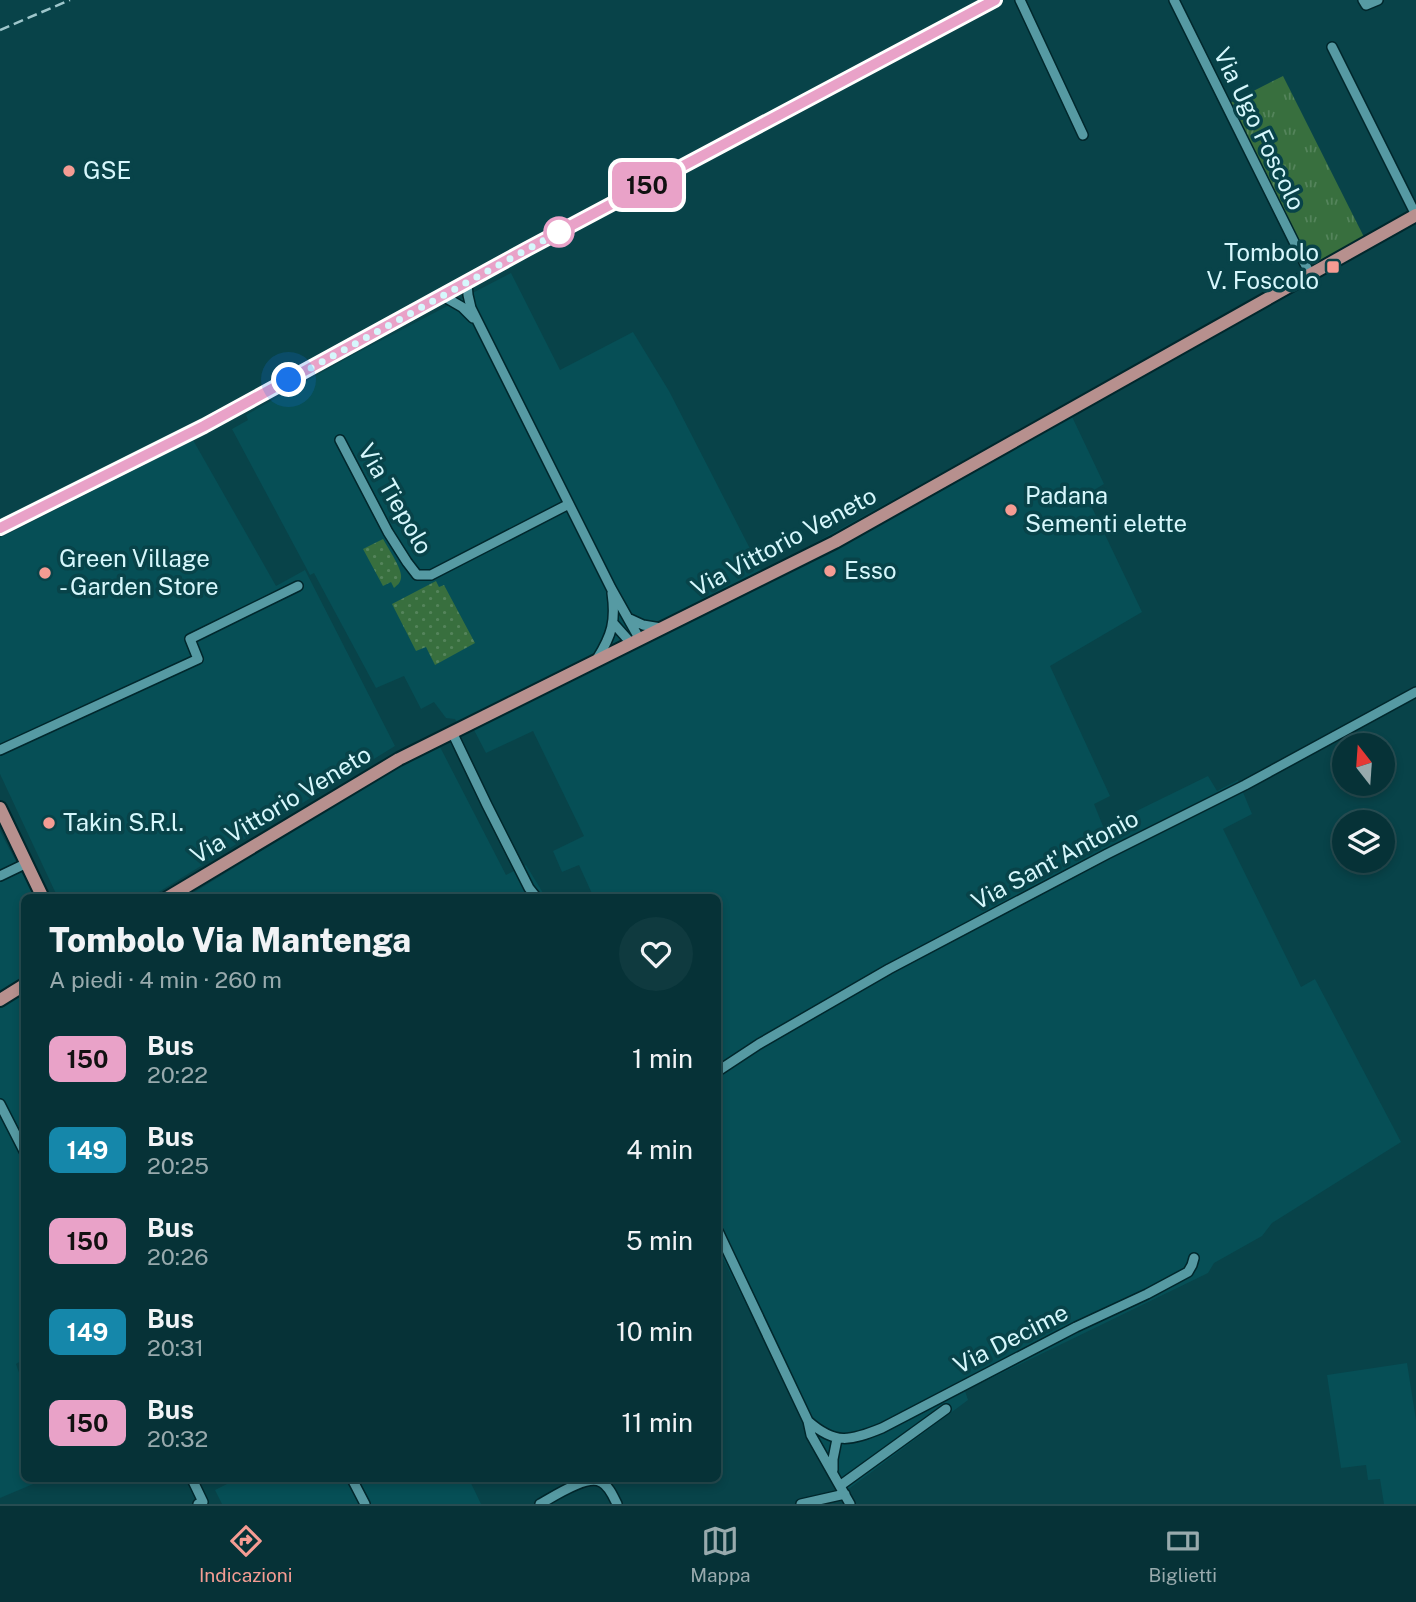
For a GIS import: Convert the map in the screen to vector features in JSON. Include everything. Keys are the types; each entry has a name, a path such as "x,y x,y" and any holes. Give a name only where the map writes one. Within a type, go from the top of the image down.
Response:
{"main road":[{"path":"0,528 204,426 443,296 463,289 527,249 995,0"},
{"name":"Via Vittorio Veneto","path":"174,894 399,759 835,542 1416,215"},
{"path":"0,808 41,894"},
{"path":"0,1000 21,987"}],"street":[{"path":"1020,0 1083,135"},
{"name":"Via Ugo Foscolo","path":"1174,0 1310,274"},
{"path":"1363,0 1366,5 1378,0"},
{"path":"1332,47 1416,215"},
{"path":"462,307 463,289"},
{"path":"463,289 611,588 630,619 635,641"},
{"path":"443,296 462,307 479,324"},
{"name":"Via Tiepolo","path":"340,440 388,532 417,575 431,575 569,504"},
{"path":"0,750 198,659 190,639 299,586"},
{"path":"596,660 614,624 611,588"},
{"path":"630,619 642,625 664,628"},
{"path":"614,624 635,641"},
{"name":"Via Sant'Antonio","path":"721,1069 889,969 1245,785 1416,692"},
{"path":"453,733 534,894"},
{"path":"0,876 27,863"},
{"path":"0,1104 21,1145"},
{"path":"721,1237 808,1421 811,1435 850,1504"},
{"name":"Via Decime","path":"833,1438 860,1437 882,1428 1076,1326 1188,1272 1194,1258"},
{"path":"801,1504 843,1489 946,1409"},
{"path":"808,1421 833,1438"},
{"path":"822,1454 822,1448 833,1438"},
{"path":"833,1438 835,1475"},
{"path":"193,1482 201,1503"},
{"path":"354,1482 365,1504"},
{"path":"540,1504 583,1482"},
{"path":"600,1482 610,1491 617,1504"}],"shaded area":[{"path":"511,273 560,370 633,332 669,391 762,572 1066,404 1104,484 1086,495 1142,612 1050,666 1110,796 1094,804 1109,841 1120,837 1114,822 1208,776 1217,791 1238,780 1252,814 1223,829 1301,987 1315,979 1401,1142 1272,1223 1262,1236 1214,1263 1208,1273 965,1391 968,1400 850,1488 840,1491 721,1254 721,894 592,894 579,865 562,872 553,851 584,836 533,731 486,753 474,730 464,735 455,719 446,718 434,702 421,709 404,676 376,688 314,573 310,575 232,429 248,420 246,415 353,355"},
{"path":"193,440 276,586 305,570 395,746 155,894 56,894 0,774 0,538"},
{"path":"439,745 506,875 526,865 544,894 191,894 412,757"},
{"path":"0,831 33,894 21,894 21,981 0,994"},
{"path":"21,995 21,1361 16,1364 21,1378 21,1482 38,1482 0,1498 0,1008"},
{"path":"1407,1363 1416,1420 1416,1504 1384,1504 1380,1479 1368,1480 1366,1465 1341,1468 1327,1375"},
{"path":"231,1482 470,1482 481,1504 222,1504 215,1490"}],"green space":[{"path":"1283,76 1365,239 1313,267 1308,264 1228,104"},
{"path":"383,539 401,574 400,582 394,588 391,582 383,586 363,549"},
{"path":"436,581 439,587 444,585 475,643 435,665 426,647 416,651 392,604"}],"railway":[{"path":"0,30 70,0"}],"bus line":[{"name":"150","path":"0,528 204,426 527,249 995,0"}],"place":[{"name":"GSE","path":"69,171"},
{"name":"Tombolo V. Foscolo","path":"1333,267"},
{"name":"Padana Sementi elette","path":"1011,510"},
{"name":"Esso","path":"830,571"},
{"name":"Green Village - Garden Store","path":"45,573"},
{"name":"Takin S.R.l.","path":"49,823"}],"route":[{"path":"289,380 559,232"}]}
